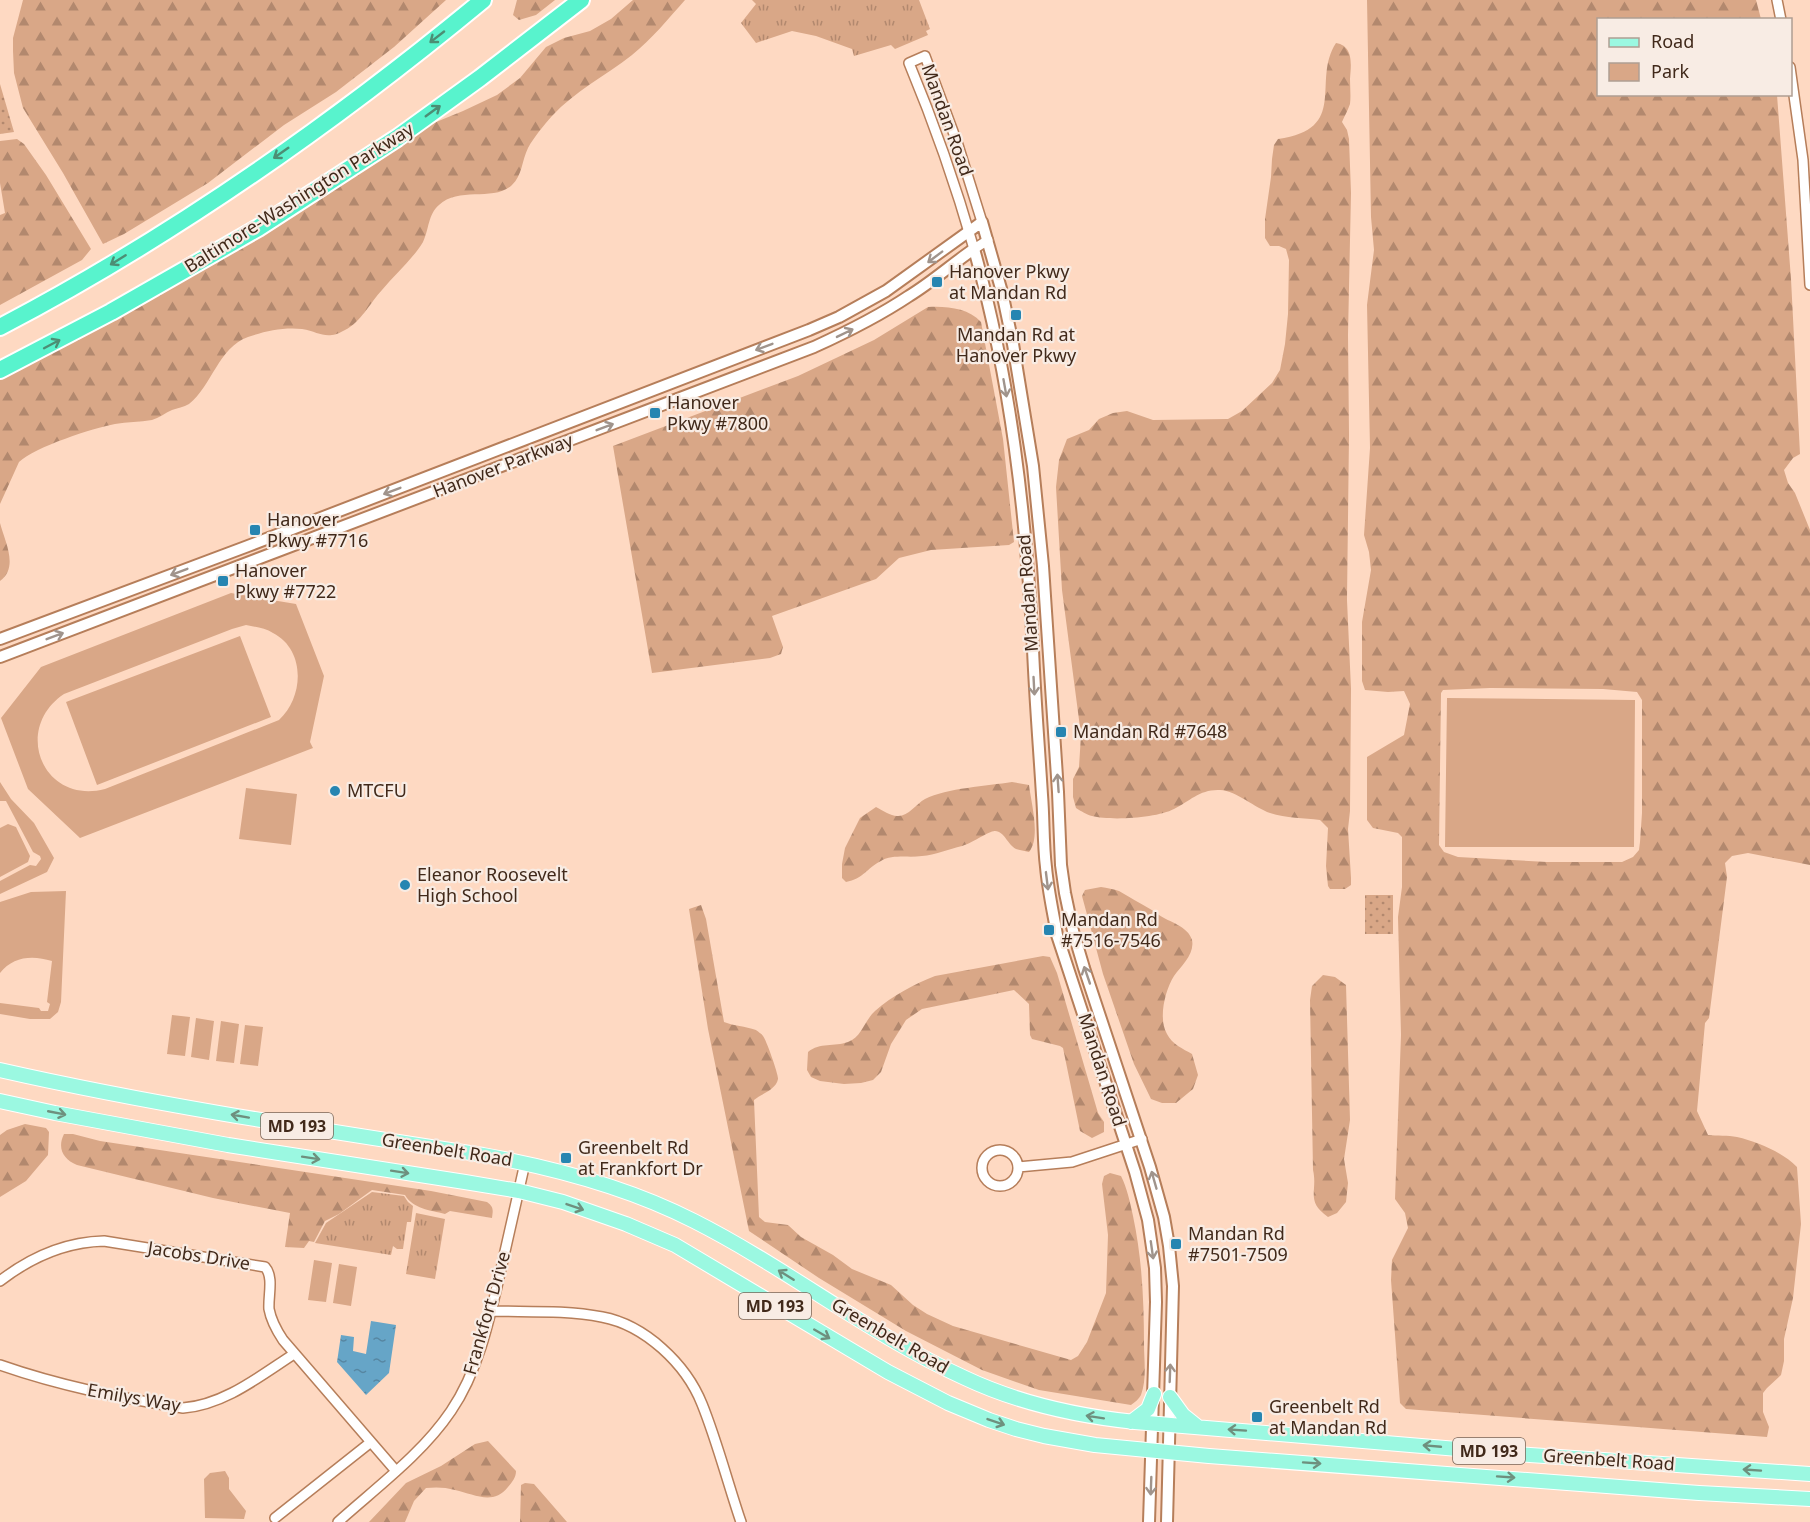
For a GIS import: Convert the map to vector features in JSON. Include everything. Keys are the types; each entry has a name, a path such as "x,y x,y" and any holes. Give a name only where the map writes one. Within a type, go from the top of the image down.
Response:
{"highway":[{"path":"0,327 91,276 237,185 372,88 483,0"},
{"name":"Baltimore-Washington Parkway","path":"0,370 111,312 267,222 397,138 480,78 581,0"}],"main road":[{"name":"Greenbelt Road","path":"0,1070 69,1086 164,1103 525,1163 607,1185 652,1201 693,1220 890,1338 964,1378 1043,1406 1093,1417 1153,1424 1530,1455 1810,1474"},
{"name":"Greenbelt Road","path":"0,1101 228,1145 519,1191 563,1202 626,1224 675,1245 888,1372 966,1411 1016,1429 1044,1436 1095,1445 1152,1451 1699,1493 1810,1499"},
{"path":"1131,1422 1148,1409 1154,1394"},
{"path":"1170,1397 1183,1415 1198,1427"}],"street":[{"path":"1777,0 1781,18"},
{"name":"Mandan Road","path":"1149,1522 1156,1340 1155,1268 1144,1202 1057,935 1049,895 1027,566 1018,468 988,296 931,117 909,63 925,56 988,240 1013,344 1033,466 1043,566 1059,792 1061,865 1065,893 1084,968 1160,1200 1173,1286 1167,1522"},
{"path":"1792,72 1805,133 1810,285"},
{"name":"Hanover Parkway","path":"0,639 809,330 839,317 886,291 982,222"},
{"name":"Hanover Parkway","path":"0,657 814,347 892,307 988,240"},
{"path":"1018,1167 1072,1162 1142,1140"},
{"path":"1000,1150 1012,1154 1018,1167 1017,1175 1012,1181 996,1186 985,1179 982,1170 986,1157 1000,1150"},
{"name":"Frankfort Drive","path":"338,1522 396,1471 435,1432 461,1395 475,1362 491,1311 525,1163"},
{"name":"Jacobs Drive","path":"0,1281 15,1269 56,1249 75,1243 104,1240 265,1267 269,1274 269,1310 283,1340 396,1471"},
{"path":"491,1311 566,1313 602,1317 629,1326 661,1347 678,1365 702,1402 741,1522"},
{"name":"Emilys Way","path":"0,1365 97,1393 183,1408 197,1407 222,1398 294,1354"},
{"path":"275,1518 371,1442"}],"green space":[{"path":"23,0 446,0 394,47 336,92 284,125 208,183 124,234 103,244 23,108 14,73 13,38"},
{"path":"517,0 555,0 536,15 519,20 513,15"},
{"path":"633,0 685,0 639,49 580,91 552,116 528,148 520,173 512,185 496,193 456,196 439,205 433,213 419,249 351,327 333,335 323,335 302,329 268,331 238,342 222,358 204,387 189,404 152,420 115,424 79,434 27,456 19,462 0,504 0,373 397,138 497,95 520,78 546,47 564,38 590,31 611,19"},
{"path":"752,0 919,0 930,29 926,31 928,35 895,49 891,45 854,56 852,49 816,36 792,31 756,43 741,23 756,4"},
{"path":"1367,0 1756,0 1761,18 1597,18 1597,96 1777,96 1791,279 1800,454 1793,458 1784,470 1810,530 1810,865 1748,853 1732,856 1725,863 1727,877 1709,1018 1705,1023 1697,1111 1708,1135 1734,1136 1753,1142 1777,1152 1797,1167 1801,1224 1793,1298 1784,1339 1784,1361 1781,1375 1763,1393 1763,1412 1769,1427 1767,1437 1406,1409 1400,1403 1391,1280 1392,1260 1408,1228 1405,1213 1395,1199 1401,1035 1398,917 1402,887 1402,837 1398,833 1373,828 1367,820 1367,757 1404,735 1410,704 1404,691 1365,690 1362,681 1362,622 1371,570 1364,535 1370,448 1367,305 1374,250 1371,217","holes":["1603,689 1637,692 1642,700 1642,813 1639,850 1633,857 1622,862 1547,862 1458,857 1444,852 1439,845 1441,693 1443,690"]},
{"path":"1336,43 1346,48 1351,62 1350,104 1342,122 1349,139 1351,193 1347,600 1351,689 1348,829 1351,885 1345,889 1330,889 1328,886 1326,866 1328,828 1320,820 1270,813 1226,791 1207,791 1174,809 1146,816 1100,818 1088,815 1076,808 1073,797 1073,779 1079,767 1081,735 1062,590 1056,487 1059,460 1067,439 1089,430 1099,419 1113,413 1127,411 1153,420 1228,419 1242,411 1272,383 1280,370 1285,344 1289,260 1286,249 1270,246 1265,238 1265,219 1274,145 1278,139 1300,134 1314,125 1321,114 1325,102 1329,58"},
{"path":"0,84 14,132 0,134"},
{"path":"17,139 24,144 46,175 91,249 82,260 0,305 0,215 5,213 0,183 0,141"},
{"path":"928,307 957,309 976,317 981,322 1003,439 1014,542 1009,545 931,550 899,558 876,579 772,616 783,647 781,654 770,658 652,673 613,446 798,376 874,340"},
{"path":"0,523 10,562 6,575 0,581"},
{"path":"231,593 296,604 324,676 310,742 313,748 80,838 28,789 1,718 41,667","holes":["246,625 270,631 284,641 296,662 297,687 293,699 279,720 105,789 83,791 65,786 51,775 42,761 38,744 40,726 48,709 64,694"]},
{"path":"240,636 271,717 97,785 66,702"},
{"path":"1447,698 1635,700 1634,847 1445,847"},
{"path":"0,782 11,799 34,823 54,858 47,872 0,894 0,881 30,865 36,866 41,859 33,852 6,801 0,801"},
{"path":"1012,782 1029,785 1035,829 1033,846 1029,852 1016,849 1001,834 993,831 966,845 937,853 885,859 857,878 846,882 842,878 845,848 860,818 876,807 892,815 901,816 934,795"},
{"path":"246,788 297,794 291,845 239,839"},
{"path":"8,824 16,827 30,856 28,862 0,877 0,828"},
{"path":"1101,887 1119,891 1149,908 1187,931 1192,940 1189,955 1168,989 1163,1013 1164,1028 1169,1038 1192,1054 1198,1075 1193,1089 1176,1103 1162,1103 1151,1099 1134,1064 1103,974 1082,896 1085,890"},
{"path":"66,891 61,1002 58,1012 50,1019 30,1019 0,1014 0,1003 48,1011 52,961 24,958 11,963 0,973 0,902 31,892"},
{"path":"1365,895 1393,895 1393,934 1365,934"},
{"path":"701,905 706,919 724,1022 756,1030 762,1034 778,1076 774,1086 754,1100 759,1217 765,1222 788,1225 801,1237 852,1269 891,1285 913,1305 953,1326 1071,1360 1078,1356 1087,1342 1106,1293 1108,1235 1102,1184 1104,1176 1110,1173 1121,1176 1127,1190 1139,1248 1144,1312 1145,1376 1141,1395 1135,1402 1131,1405 1039,1390 982,1370 906,1331 819,1278 749,1231 708,1029 689,909"},
{"path":"1043,956 1050,957 1057,973 1098,1113 1104,1122 1104,1132 1092,1138 1080,1131 1063,1048 1032,1039 1029,1004 1014,990 922,1009 906,1020 891,1044 881,1072 873,1080 844,1084 820,1081 811,1077 807,1070 808,1052 817,1047 853,1040 875,1011 896,995 919,983 935,976"},
{"path":"1323,975 1335,977 1346,985 1350,1120 1344,1159 1348,1183 1346,1202 1337,1213 1328,1217 1314,1201 1313,1170 1310,1000 1312,986"},
{"path":"172,1015 190,1017 185,1056 167,1054"},
{"path":"196,1018 214,1021 209,1060 191,1057"},
{"path":"221,1021 239,1024 234,1063 216,1061"},
{"path":"245,1025 263,1027 258,1066 240,1064"},
{"path":"25,1124 46,1128 49,1132 48,1155 26,1181 0,1197 0,1135"},
{"path":"64,1134 431,1191 487,1202 493,1209 492,1218 450,1211 445,1214 417,1206 405,1195 372,1190 339,1214 325,1221 314,1242 309,1241 304,1248 285,1247 290,1213 213,1198 77,1165 68,1160 61,1148"},
{"path":"372,1192 404,1196 413,1206 411,1222 407,1222 403,1249 393,1246 391,1255 315,1243 326,1223"},
{"path":"416,1213 445,1219 435,1279 406,1274"},
{"path":"314,1260 332,1263 326,1302 308,1300"},
{"path":"339,1264 357,1267 351,1306 333,1303"},
{"path":"488,1441 516,1471 514,1480 502,1493 483,1497 448,1488 426,1488 414,1501 405,1522 369,1522 406,1483 441,1466 475,1444"},
{"path":"225,1471 229,1478 229,1489 246,1511 244,1519 205,1518 204,1479 210,1473"},
{"path":"534,1484 567,1522 520,1522 521,1485"}],"water":[{"path":"371,1321 396,1325 389,1373 366,1395 337,1362 341,1335 354,1337 353,1351 366,1354"}],"place":[{"name":"Hanover Pkwy at Mandan Rd","path":"937,282"},
{"name":"Mandan Rd at Hanover Pkwy","path":"1016,315"},
{"name":"Hanover Pkwy #7800","path":"655,413"},
{"name":"Hanover Pkwy #7716","path":"255,530"},
{"name":"Hanover Pkwy #7722","path":"223,581"},
{"name":"Mandan Rd #7648","path":"1061,732"},
{"name":"MTCFU","path":"335,791"},
{"name":"Eleanor Roosevelt High School","path":"405,885"},
{"name":"Mandan Rd #7516-7546","path":"1049,930"},
{"name":"Greenbelt Rd at Frankfort Dr","path":"566,1158"},
{"name":"Mandan Rd #7501-7509","path":"1176,1244"},
{"name":"Greenbelt Rd at Mandan Rd","path":"1257,1417"}]}
